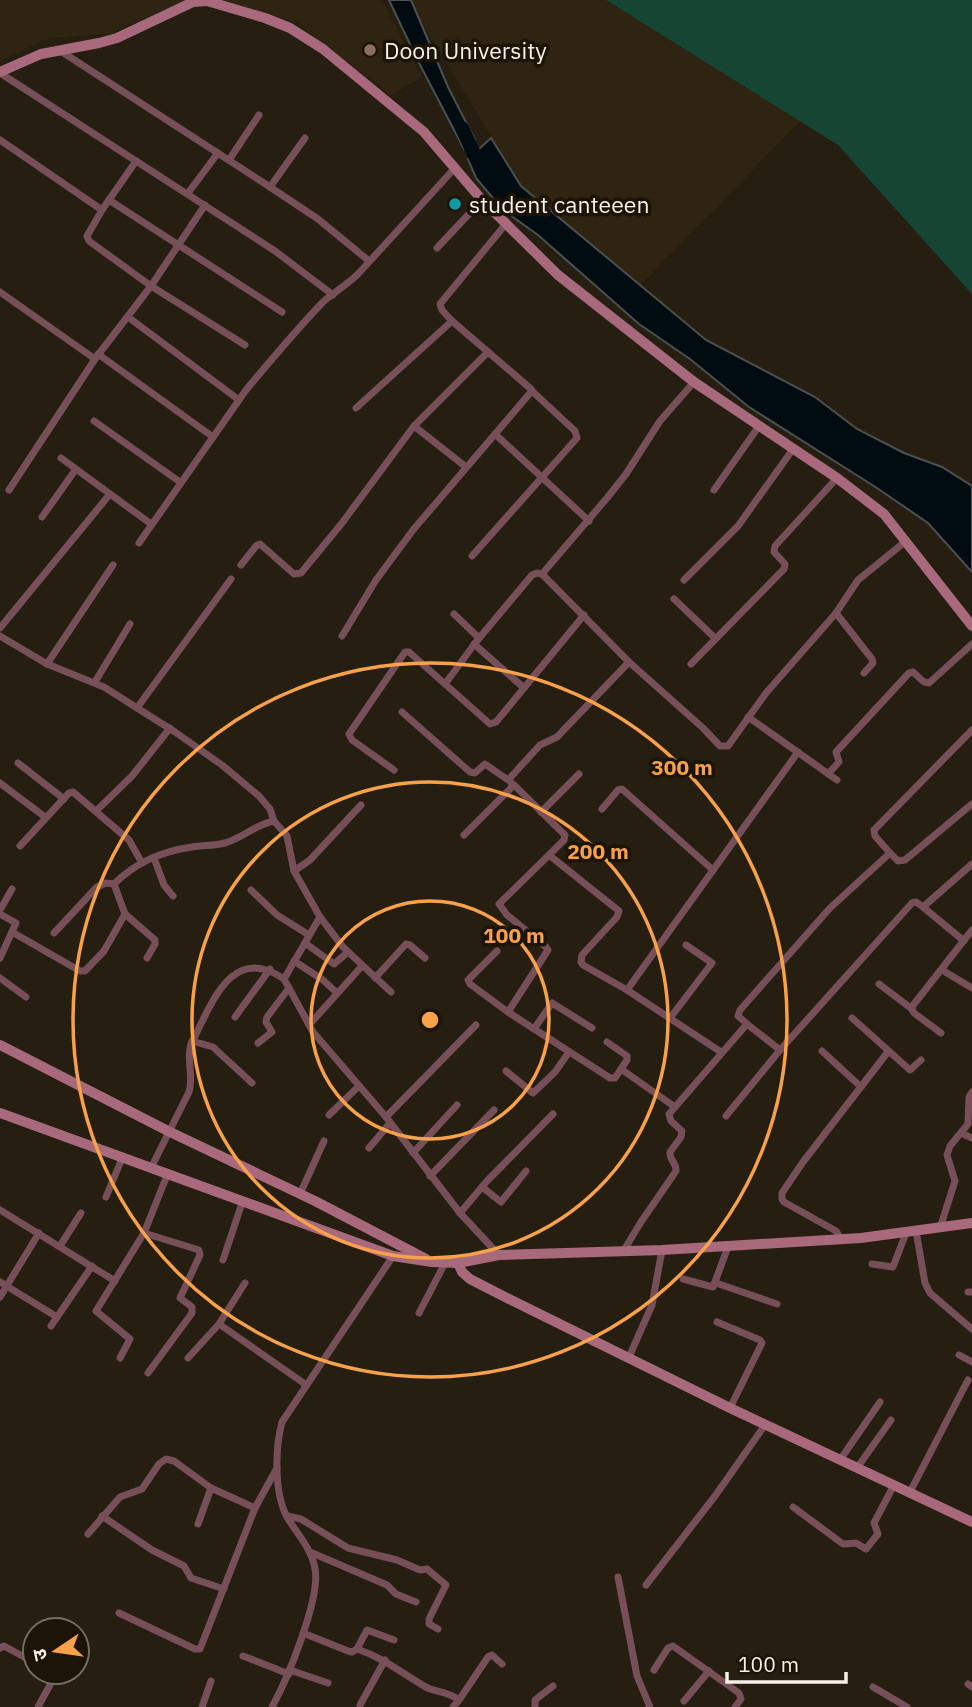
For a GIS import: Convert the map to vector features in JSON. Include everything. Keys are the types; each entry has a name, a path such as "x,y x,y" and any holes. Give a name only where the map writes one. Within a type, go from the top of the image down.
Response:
{"street":[{"path":"0,73 41,54 117,38 193,2 206,1 290,28 323,50 424,132 505,225 558,275 694,382 837,478 884,514 972,626"},
{"path":"59,50 318,219 369,261"},
{"path":"0,73 188,193 275,251 333,295"},
{"path":"229,160 259,115"},
{"path":"270,187 305,138"},
{"path":"0,140 102,210"},
{"path":"188,193 218,153"},
{"path":"136,161 90,229 88,240 151,286 244,345"},
{"path":"139,542 239,400 278,352 325,301 345,288 454,169"},
{"path":"109,200 282,312"},
{"path":"436,248 482,200"},
{"path":"9,490 97,357 151,286 205,205"},
{"path":"472,556 577,436 575,431 452,321 440,307 441,301 505,225"},
{"path":"0,292 213,437"},
{"path":"128,317 239,400"},
{"path":"356,408 452,321"},
{"path":"241,565 260,544 294,574 299,575 342,523 414,426 488,352"},
{"path":"542,574 589,521 626,474 660,421 694,382"},
{"path":"342,636 388,562 532,391"},
{"path":"94,421 180,482"},
{"path":"414,426 466,467"},
{"path":"714,490 759,426"},
{"path":"495,434 589,521"},
{"path":"684,580 738,526 793,449"},
{"path":"61,458 151,524"},
{"path":"42,517 76,469"},
{"path":"691,664 784,569 785,564 774,552 775,546 837,478"},
{"path":"0,628 110,494"},
{"path":"445,684 532,575 542,574 629,662 703,727 720,746 728,746 785,669 836,612 858,580 906,541"},
{"path":"47,664 113,565"},
{"path":"136,708 231,579"},
{"path":"674,599 715,639"},
{"path":"836,612 872,659 873,663 864,673"},
{"path":"454,614 524,688"},
{"path":"394,770 352,740 350,730 405,652 409,652 490,724 496,722 584,615"},
{"path":"95,682 130,624"},
{"path":"0,636 47,664 95,682 222,765 259,796 270,809 274,821 290,844 294,871 320,917 348,953 391,992"},
{"path":"828,774 839,762 836,752 909,673 913,672 929,683 972,644"},
{"path":"464,835 511,783 540,745 557,737 629,662"},
{"path":"402,712 470,772 475,773 485,764 511,783 565,835 564,840 499,904 507,915 548,950 508,1012"},
{"path":"748,717 837,780"},
{"path":"96,811 132,776 170,729"},
{"path":"972,730 874,830 875,836 898,861 905,860 972,804"},
{"path":"626,990 798,752"},
{"path":"18,763 64,799"},
{"path":"541,812 579,774"},
{"path":"0,783 45,817"},
{"path":"602,808 622,789 713,870"},
{"path":"20,846 45,817 73,792 129,840 142,863"},
{"path":"294,871 310,860 361,805"},
{"path":"114,884 128,870 154,858 191,847 223,844 261,824 274,821"},
{"path":"780,1050 738,1016 740,1010 830,908 890,853"},
{"path":"549,855 617,907 617,917 582,955 581,962 721,1052"},
{"path":"154,858 164,885 173,896"},
{"path":"923,907 972,864"},
{"path":"54,933 97,887 106,883 114,884"},
{"path":"114,884 125,914 155,940 147,958"},
{"path":"0,958 16,922 0,912 12,889"},
{"path":"251,890 276,915 309,935"},
{"path":"726,1116 780,1050 912,903 916,902 923,907 964,941"},
{"path":"12,933 80,971 85,971 104,951 125,914"},
{"path":"284,978 320,917"},
{"path":"912,1009 972,930"},
{"path":"305,943 334,964 348,953"},
{"path":"375,978 406,944 425,958"},
{"path":"670,1018 712,963 685,946"},
{"path":"497,951 468,982 508,1012 610,1079 615,1078 627,1056 607,1042"},
{"path":"294,961 337,993"},
{"path":"309,1025 362,966"},
{"path":"152,1166 191,1084 188,1052 192,1041 222,986 231,976 250,967 270,969 284,978 309,1025 388,1120 430,1177 499,1255"},
{"path":"235,1017 270,969"},
{"path":"942,970 972,988"},
{"path":"0,978 26,997"},
{"path":"879,984 941,1033"},
{"path":"258,1043 272,1032 266,1018 289,988"},
{"path":"534,1029 552,1003 593,1028"},
{"path":"852,1018 910,1070 921,1060"},
{"path":"624,1250 676,1171 670,1152 681,1137 682,1131 669,1118 675,1107 747,1024"},
{"path":"369,1148 388,1120 476,1025"},
{"path":"192,1041 213,1047 251,1083"},
{"path":"0,1045 432,1262"},
{"path":"822,1051 861,1087"},
{"path":"506,1071 533,1093 555,1072 569,1052"},
{"path":"841,1239 836,1231 784,1202 781,1195 803,1162 890,1052"},
{"path":"621,1069 675,1107"},
{"path":"329,1115 359,1086"},
{"path":"940,1229 955,1181 947,1154 950,1146 968,1124 969,1097 972,1092"},
{"path":"413,1153 457,1105"},
{"path":"430,1177 494,1110"},
{"path":"0,1113 393,1255 432,1262 458,1263 499,1255 728,1247 841,1239 972,1223"},
{"path":"460,1213 553,1114"},
{"path":"961,1133 972,1138"},
{"path":"300,1194 324,1141"},
{"path":"106,1197 123,1156"},
{"path":"482,1187 501,1202 526,1171"},
{"path":"120,1358 130,1339 96,1311 144,1233 168,1172"},
{"path":"223,1260 243,1200"},
{"path":"0,1210 115,1281"},
{"path":"60,1246 81,1213"},
{"path":"872,1264 892,1267 911,1232"},
{"path":"911,1232 930,1293 972,1329"},
{"path":"0,1297 3,1284 39,1233"},
{"path":"144,1233 200,1252 180,1295 180,1300 192,1307 192,1313 148,1373"},
{"path":"683,1279 711,1287 716,1283 728,1247"},
{"path":"629,1357 652,1305 662,1250"},
{"path":"272,1707 289,1672 303,1633 316,1581 316,1570 309,1551 283,1507 277,1468 282,1422 393,1255"},
{"path":"419,1313 445,1263"},
{"path":"458,1263 462,1272 470,1279 765,1425 972,1522"},
{"path":"51,1326 92,1266"},
{"path":"188,1358 219,1324 245,1283"},
{"path":"716,1283 777,1304"},
{"path":"3,1284 57,1317"},
{"path":"717,1322 762,1343 730,1408"},
{"path":"219,1324 305,1384"},
{"path":"960,1355 972,1362"},
{"path":"910,1492 968,1380"},
{"path":"839,1460 880,1402"},
{"path":"857,1468 891,1420"},
{"path":"646,1585 715,1496 765,1425"},
{"path":"88,1534 120,1497 142,1489 159,1464 166,1459 174,1461 211,1488 254,1508"},
{"path":"119,1614 198,1649 202,1647 254,1508 277,1468"},
{"path":"793,1507 843,1544 856,1543 866,1549 877,1534 874,1523 894,1485"},
{"path":"198,1524 211,1488"},
{"path":"102,1516 152,1550 184,1566 191,1578 224,1589"},
{"path":"287,1516 301,1519 348,1548 397,1560 420,1570 428,1569 446,1585 429,1619 429,1624 438,1629"},
{"path":"309,1551 387,1585 393,1592 416,1602"},
{"path":"618,1577 636,1676 650,1707"},
{"path":"303,1633 352,1652 357,1649 365,1630 394,1640"},
{"path":"0,1648 4,1646 21,1655"},
{"path":"654,1670 668,1648 673,1646 741,1696 735,1707"},
{"path":"357,1649 385,1660 424,1686 444,1691 459,1700"},
{"path":"243,1656 328,1683"},
{"path":"453,1707 488,1657 492,1656 502,1664"},
{"path":"360,1705 385,1660"},
{"path":"684,1701 709,1671"},
{"path":"202,1707 211,1681"},
{"path":"38,1707 48,1686"},
{"path":"535,1707 535,1700 553,1686"},
{"path":"873,1687 908,1707"}],"shaded area":[{"path":"0,0 187,0 109,34 50,38 0,61"},
{"name":"Doon University","path":"218,0 382,0 422,77 391,95 296,22"},
{"path":"389,0 411,0 448,87 475,140 464,149 418,61"},
{"path":"411,0 606,0 800,121 641,285 521,186"},
{"path":"491,138 521,186 706,340 815,397 857,429 904,453 942,467 972,486 972,572 928,523 749,407 690,359 639,324 538,235 503,210 476,178 468,159"}],"green space":[{"path":"606,0 972,0 972,294 838,145"}],"waterway":[{"path":"462,128 476,158 484,168"}],"place":[{"name":"Doon University","path":"370,50"},
{"name":"student canteeen","path":"455,204"}]}
